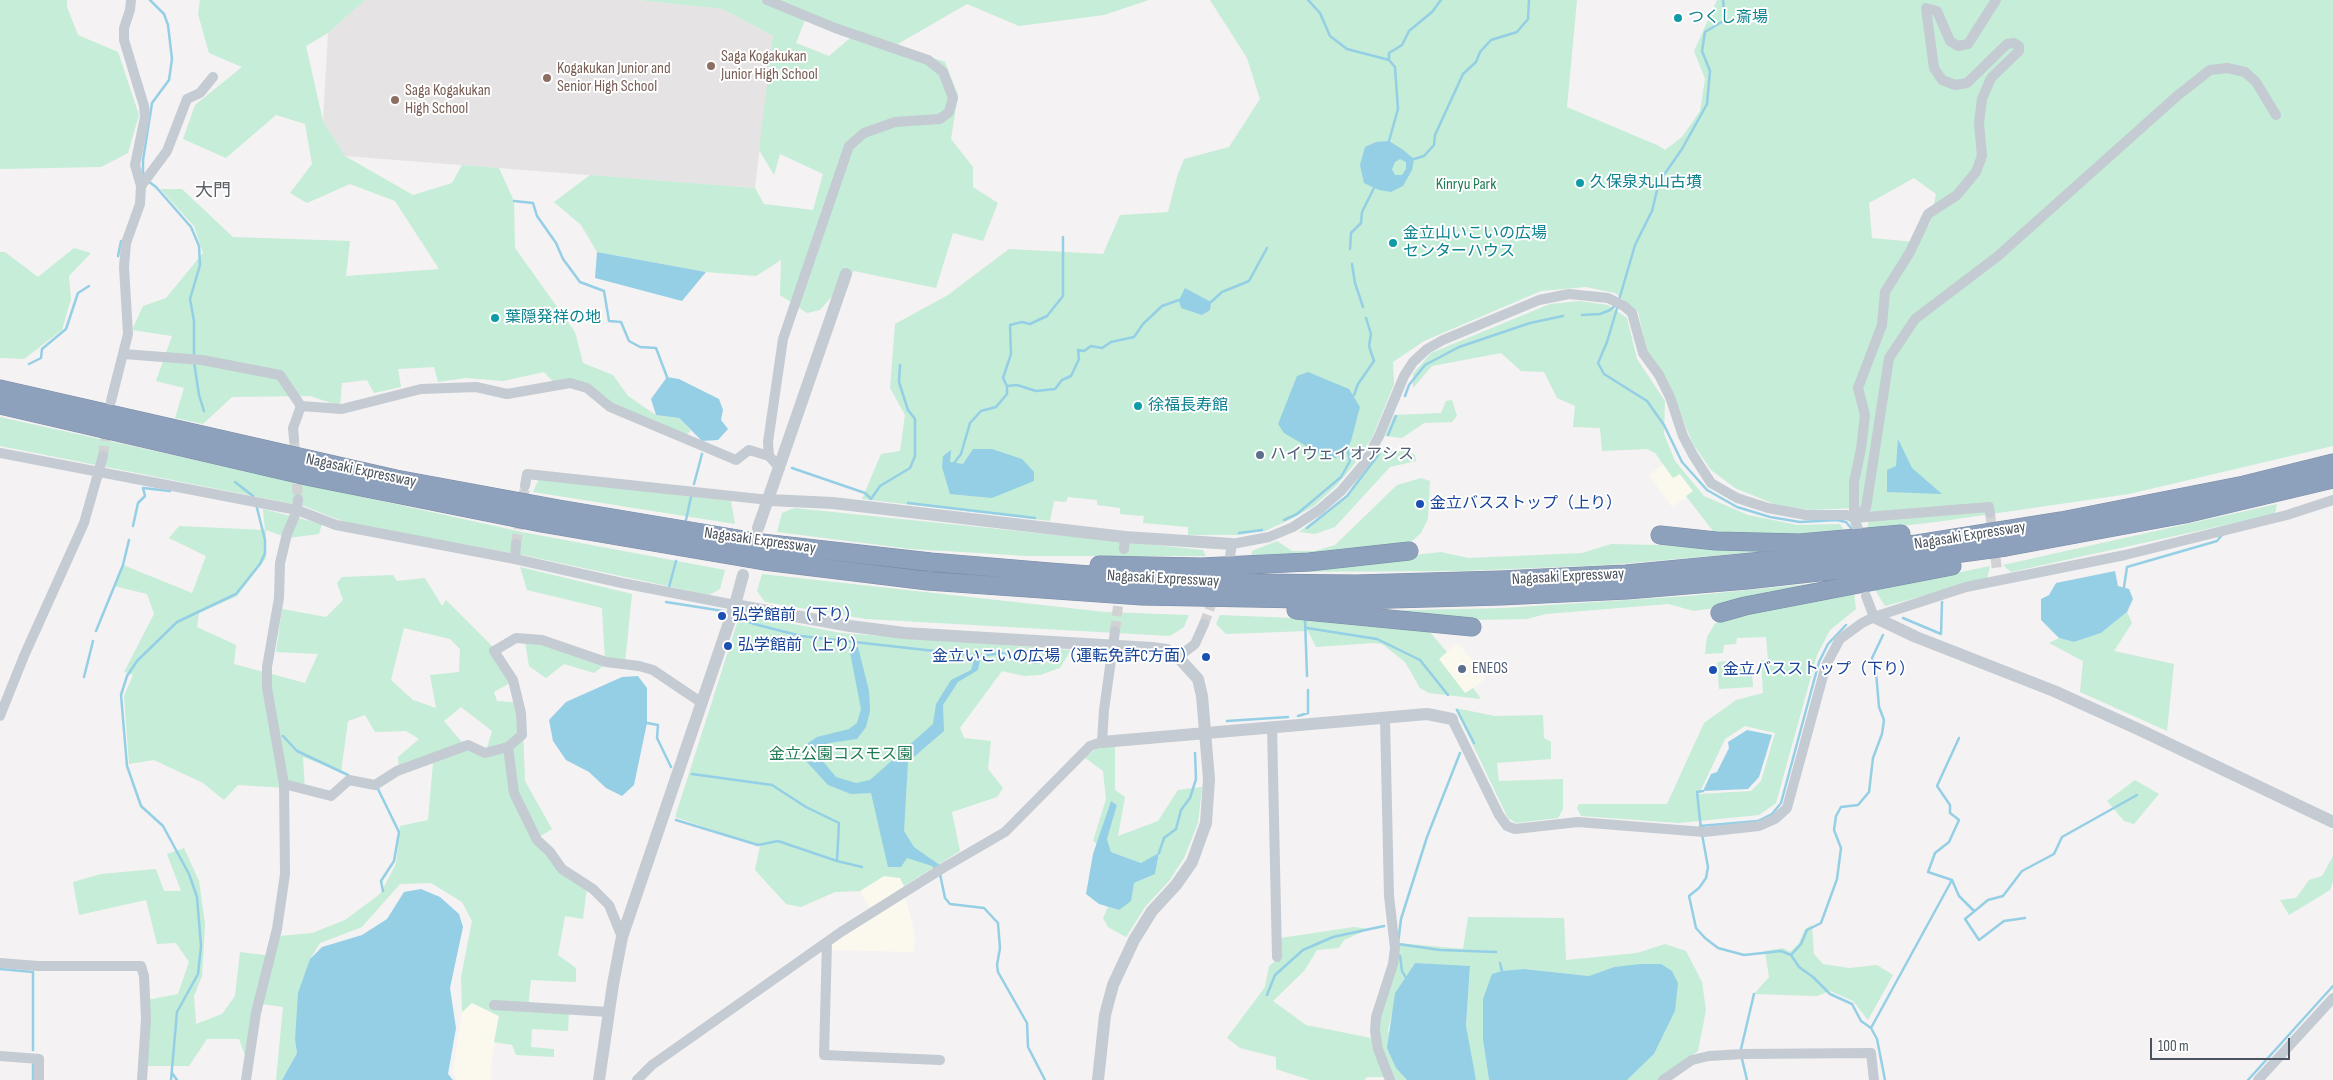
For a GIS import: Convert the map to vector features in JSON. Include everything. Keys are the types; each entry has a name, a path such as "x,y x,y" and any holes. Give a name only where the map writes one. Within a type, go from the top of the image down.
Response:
{"highway":[{"name":"Nagasaki Expressway","path":"0,389 396,479 762,543 931,562 1144,579 1256,583 1356,584 1500,580 1626,574 1754,563 1916,544 2060,522 2244,485 2333,463"},
{"name":"Nagasaki Expressway","path":"0,405 321,478 541,523 764,561 928,581 1142,596 1356,600 1626,590 1747,580 1919,560 2006,547 2184,514 2333,479"},
{"path":"1720,613 1745,606 2086,537 2184,514"},
{"path":"1660,535 1716,541 1800,543 2060,522"},
{"path":"931,562 1201,567 1309,562 1409,551"},
{"path":"1142,596 1472,627"}],"street":[{"path":"111,401 128,334 124,266 126,243 140,204 142,184 135,165 145,117 144,106 124,40 124,28 131,0"},
{"path":"766,0 835,28 928,60 943,72 953,98 949,112 940,119 895,122 864,133 849,146 783,340 768,442 769,456"},
{"path":"1926,4 1937,11 1950,41 1958,46 1968,44 1996,0"},
{"path":"1859,532 1854,518 1854,482 1861,450 1865,416 1858,388 1882,325 1884,292 1910,252 1928,214 1957,195 1976,172 1982,156 1979,123 1982,99 1991,78 2019,50 2019,46 2014,43 2007,44 1967,83 1955,85 1942,80 1934,68 1926,4"},
{"path":"1854,518 1866,508 1889,358 1915,319 1998,256 2177,96 2210,70 2227,68 2244,72 2256,82 2276,115"},
{"path":"142,184 167,151 187,100 200,93 213,77"},
{"path":"758,528 846,274"},
{"path":"525,486 527,474 769,500 833,503 1125,543 1231,550 1293,527 1341,491 1364,464 1379,436 1404,376 1413,362 1427,349 1539,300 1569,294 1590,294 1614,300 1632,313 1643,353 1670,397 1683,436 1693,455 1711,483 1738,498 1768,508 1806,515 1847,515 1854,518 1989,507 1990,513"},
{"path":"124,354 202,360 280,375 301,406"},
{"path":"301,406 342,409 421,388 476,387 507,394 570,383 587,388 610,407 736,460 750,450 769,456 780,468"},
{"path":"294,439 293,428 301,406"},
{"path":"0,453 297,510 336,525 515,559 622,583 840,624 904,632 1167,650 1178,656 1198,679 1202,696 1209,795 1206,823 1192,862 1176,885 1152,911 1120,967 1105,1015 1098,1080"},
{"path":"0,716 24,656 84,523 103,456"},
{"path":"246,1080 256,1013 277,929 285,874 284,784 267,688 268,667 278,598 280,564 287,534 297,510 298,499"},
{"path":"637,1080 652,1066 827,942 933,874 1005,832 1090,746 1102,742 1427,714 1452,719 1499,815 1507,826 1515,829 1578,822 1700,831 1759,826 1775,820 1784,813 1831,653 1840,639 1874,617 1998,575 2125,554 2287,514 2333,500"},
{"path":"515,559 516,544"},
{"path":"599,1080 622,937 735,605 743,575"},
{"path":"1866,596 1874,617 1916,637 2054,691 2333,822"},
{"path":"1178,656 1196,644 1204,624"},
{"path":"1102,742 1115,631"},
{"path":"284,784 331,796 349,780 375,786 397,771 427,762 468,745 485,753 508,747 522,735 521,713 513,680 494,651 516,638 542,640 606,662 639,666 653,670 702,703"},
{"path":"1385,718 1389,896 1395,948 1393,964 1376,1017 1375,1031 1390,1080"},
{"path":"1272,727 1277,957"},
{"path":"508,747 514,793 537,840 550,852 562,869 593,888 608,905 622,937"},
{"path":"827,942 824,1055 940,1060"},
{"path":"0,963 38,966 142,966 146,1019 142,1080"},
{"path":"2258,1080 2333,998"},
{"path":"494,1006 609,1012"},
{"path":"1663,1080 1692,1060 1709,1056 1743,1054 1871,1054 1874,1080"},
{"path":"0,1056 39,1059 39,1080"},
{"path":"1383,1062 1398,1080"}],"shaded area":[{"name":"Kogakukan Junior and Senior High School","path":"365,0 637,0 723,9 773,36 755,188 345,156 323,121 328,33"},
{"path":"1663,464 1673,478 1679,474 1693,492 1672,507 1649,475"},
{"name":"ENEOS","path":"1458,643 1486,678 1466,694 1438,659"},
{"path":"884,876 901,878 904,886 870,909 860,891"},
{"path":"905,895 915,934 914,952 831,950 831,943"},
{"path":"472,1003 499,1016 491,1064 491,1080 457,1080 453,1072 462,1012"}],"green space":[{"path":"0,0 67,0 67,7 78,35 118,52 139,115 128,153 101,167 0,169"},
{"path":"200,0 365,0 328,33 306,46 323,121 345,156 413,195 452,183 462,165 499,168 514,201 515,248 575,332 583,363 613,375 628,396 656,415 679,418 691,431 683,437 610,407 587,388 557,386 544,372 503,381 465,378 438,382 434,367 398,369 401,387 374,393 367,380 342,383 340,406 310,396 232,397 203,424 175,418 184,388 156,381 172,336 132,330 143,306 166,298 203,253 194,226 160,189 182,189 233,237 350,241 346,276 439,269 395,201 350,184 307,203 290,193 312,164 305,124 276,115 226,158 183,139 195,105 242,67 209,53 198,14"},
{"path":"637,0 1149,0 1104,15 1019,26 967,4 896,45 945,62 958,95 951,139 973,167 973,187 998,203 983,241 953,233 936,288 854,271 820,310 807,313 780,295 781,260 756,276 706,272 597,252 581,225 554,202 590,175 755,188 764,204 813,210 823,174 780,154 774,175 759,150 773,36 723,9","holes":["808,12 856,33 829,56 796,43"]},
{"name":"Kinryu Park","path":"1210,0 1577,0 1567,107 1665,150 1682,137 1700,111 1705,79 1694,51 1717,0 2333,0 2333,446 2129,494 1867,530 1871,511 1856,508 1811,510 1779,506 1735,488 1711,470 1693,444 1666,379 1647,350 1638,312 1615,293 1586,287 1541,291 1424,341 1393,362 1394,384 1372,438 1353,466 1336,486 1314,506 1265,531 1237,535 1188,535 1188,527 1143,523 1144,516 1120,514 1120,508 1097,505 1097,500 1068,497 1066,502 1054,501 1050,521 862,499 881,454 900,451 905,415 890,388 895,324 948,295 1009,249 1103,254 1120,215 1168,212 1184,159 1229,147 1260,99 1247,58","holes":["1914,178 1936,194 1930,223 1915,242 1872,238 1869,203"]},
{"path":"74,248 91,253 69,276 71,299 62,330 24,359 0,358 0,252 5,252 38,277"},
{"path":"1579,301 1608,305 1627,318 1637,359 1665,401 1664,434 1675,461 1704,496 1748,515 1797,525 1840,524 1846,533 1716,535 1686,496 1693,491 1680,474 1673,478 1655,453 1647,449 1602,451 1600,428 1573,427 1575,406 1557,398 1544,372 1521,371 1501,353 1432,366 1413,388 1413,374 1431,353 1550,304"},
{"path":"1452,400 1457,416 1452,422 1424,423 1402,438 1385,436 1394,415 1441,413 1446,401"},
{"path":"0,417 522,532 725,570 720,589 709,595 523,555 347,523 304,506 0,446"},
{"path":"1377,451 1407,451 1415,455 1416,461 1390,467 1335,527 1315,534 1299,532 1346,496"},
{"path":"1421,478 1430,481 1428,519 1421,533 1411,542 1342,551 1251,558 1252,551 1277,541 1292,551 1315,551 1335,545 1397,485"},
{"path":"539,479 731,501 735,524 533,492"},
{"path":"2277,504 2275,514 2011,572 2003,565"},
{"path":"794,508 1203,550 1206,556 1028,556 911,549 777,532 782,513"},
{"path":"263,509 322,524 319,534 288,538 266,530 266,558 237,596 199,613 197,627 236,645 234,664 305,683 318,654 276,652 282,609 326,617 343,600 337,583 342,577 393,575 397,581 425,578 442,606 446,600 494,648 515,680 494,692 497,701 522,703 525,781 552,829 539,837 557,868 587,887 583,919 565,916 558,955 576,968 576,982 531,980 528,1009 569,1012 568,1031 532,1029 531,1047 554,1049 554,1057 516,1055 512,1045 494,1042 499,1016 472,1003 462,1012 461,977 472,921 462,902 431,883 400,884 362,927 320,943 310,959 295,1040 297,1053 282,1080 276,1080 283,1007 262,1004 247,1061 239,1039 207,1039 189,1066 145,1066 147,1000 178,994 189,962 176,943 157,944 146,900 79,915 73,882 101,874 156,869 164,891 181,891 167,854 184,848 199,881 205,924 202,976 194,996 196,1024 222,1014 235,996 240,952 272,956 279,936 312,933 345,920 380,894 396,864 400,826 428,820 433,763 399,773 398,757 419,739 406,731 375,732 365,715 348,721 341,772 303,757 305,792 287,788 238,785 224,800 203,783 154,760 129,764 124,696 133,675 124,672 154,614 147,594 114,586 123,565 192,593 206,556 169,538 179,526 265,530","holes":["404,628 450,639 460,649 459,672 430,675 436,708 413,700 391,680","461,707 492,731 485,755 467,748 444,721"]},
{"path":"1611,544 1802,548 1608,565 1461,571 1262,572 1441,552 1468,558 1582,553"},
{"path":"1990,566 1987,579 1885,606 1875,590"},
{"path":"520,567 632,594 625,663 605,660 602,608 527,590"},
{"path":"762,574 1105,612 1189,615 1184,627 1170,636 866,619 765,602 757,591"},
{"path":"1848,580 1730,606 1694,611 1668,604 1546,614 1527,619 1472,620 1369,611 1504,608 1688,596"},
{"path":"1854,593 1856,609 1830,630 1817,655 1776,803 1759,815 1679,823 1581,816 1577,808 1579,804 1667,804 1704,723 1736,700 1763,693 1761,661 1768,659 1766,637 1737,638 1736,644 1724,645 1723,653 1705,654 1707,637 1714,625 1722,618","holes":["1745,726 1775,733 1761,781 1751,791 1699,794 1725,739"]},
{"path":"2127,612 2132,623 2114,651 2174,664 2167,731 2080,692 2083,661 2049,643 2059,638 2074,642 2101,633"},
{"name":"金立公園コスモス園","path":"740,614 841,633 1071,650 1060,668 1040,675 1024,676 1002,671 960,728 964,738 991,741 988,769 1003,788 997,797 952,812 960,851 904,886 900,878 884,876 860,891 835,892 801,907 786,904 755,870 760,846 675,817"},
{"path":"1220,615 1364,621 1428,630 1447,652 1439,659 1465,693 1473,688 1481,699 1429,693 1420,688 1405,662 1382,644 1316,647 1308,631 1226,634 1216,624"},
{"path":"525,642 545,644 606,664 594,673 564,664 546,678 529,666"},
{"path":"1731,661 1732,667 1747,666 1747,674 1752,674 1753,687 1719,689 1717,662"},
{"path":"1455,708 1495,716 1543,715 1544,738 1551,742 1551,759 1497,763 1499,781 1563,779 1563,809 1558,818 1516,823 1508,818"},
{"path":"1115,746 1115,790 1125,797 1118,836 1158,821 1178,790 1202,787 1198,823 1184,858 1169,881 1145,907 1126,937 1108,927 1103,918 1108,907 1119,910 1134,883 1155,874 1159,854 1141,863 1111,852 1107,839 1117,805 1111,801 1097,844 1093,841 1106,799 1103,771 1084,757 1098,748"},
{"path":"2135,780 2159,794 2134,824 2124,821 2107,801"},
{"path":"2333,856 2333,881 2330,890 2289,915 2280,900 2296,898 2309,880 2322,876"},
{"path":"1468,917 1564,918 1566,960 1637,953 1665,944 1686,951 1702,982 1706,1010 1698,1051 1661,1077 1660,1080 1627,1080 1654,1054 1675,1011 1661,964 1614,967 1589,976 1524,969 1483,999 1483,1040 1489,1080 1476,1080 1471,1059 1466,1026 1470,967 1415,963 1395,993 1388,1030 1396,1068 1407,1080 1386,1080 1383,1077 1367,1077 1364,1080 1310,1080 1276,1069 1276,1057 1240,1048 1227,1038 1265,987 1269,966 1281,956 1280,938 1354,927 1369,929 1344,940 1339,948 1317,950 1304,971 1273,1001 1306,1025 1371,1038 1397,962 1399,943 1463,949"},
{"path":"1812,925 1814,954 1823,964 1849,968 1877,965 1893,975 1868,1020 1853,1001 1830,991 1817,996 1754,994 1769,977 1765,951 1783,948 1790,952 1799,943 1805,929"}],"water":[{"path":"1389,141 1414,159 1412,170 1403,186 1391,192 1379,190 1364,183 1360,165 1365,147 1376,142","holes":["1400,159 1406,162 1406,169 1402,175 1395,175 1392,169 1395,162"]},
{"path":"597,252 706,272 682,301 595,278"},
{"path":"1185,288 1211,302 1210,310 1202,315 1181,308 1179,300"},
{"path":"1308,372 1349,389 1360,407 1351,441 1347,448 1336,458 1325,457 1284,433 1278,424 1297,376"},
{"path":"667,377 679,379 719,399 723,410 721,420 728,429 718,440 702,441 679,418 656,415 651,399"},
{"path":"1898,439 1912,468 1942,494 1887,492 1887,470 1896,466"},
{"path":"973,449 992,449 1022,459 1034,472 1034,481 992,498 950,494 942,467 943,456 951,450 950,462 963,464"},
{"path":"2115,571 2118,586 2129,589 2133,599 2127,612 2101,633 2074,642 2059,638 2041,620 2041,599 2049,595 2056,583"},
{"path":"849,647 858,647 869,691 870,711 866,727 857,739 829,743 819,747 821,759 836,777 856,783 870,780 933,724 936,704 951,680 971,670 974,660 980,660 978,670 958,682 943,705 944,731 908,762 904,831 914,847 941,866 935,870 932,866 907,858 901,867 888,867 871,793 851,794 828,785 806,761 805,754 808,743 817,737 849,729 857,723 861,709"},
{"path":"638,676 647,688 647,723 634,785 622,796 606,788 589,772 566,760 553,741 549,720 566,702 622,677"},
{"path":"1747,730 1772,735 1759,777 1748,789 1703,791 1711,774 1717,772 1729,748 1728,742"},
{"path":"1111,801 1117,805 1107,839 1111,852 1141,863 1159,853 1155,874 1134,883 1131,901 1119,910 1099,904 1086,894 1093,854"},
{"path":"421,889 440,897 459,914 463,927 450,988 456,1028 448,1074 453,1080 282,1080 297,1053 295,1040 298,993 310,959 322,947 362,935 387,919 404,892"},
{"path":"1415,963 1470,966 1466,1026 1476,1080 1407,1080 1396,1068 1387,1048 1395,993"},
{"path":"1661,964 1672,971 1678,983 1675,1011 1654,1054 1627,1080 1489,1080 1483,1040 1483,999 1492,974 1524,969 1589,976 1614,967"}],"waterway":[{"path":"145,176 143,160 152,103 169,80 172,59 168,25 164,14 150,0"},
{"path":"1308,0 1320,13 1330,36 1347,49 1389,60"},
{"path":"1389,141 1398,109 1395,67 1389,60 1389,53 1402,45 1409,31 1432,12 1441,0"},
{"path":"1414,159 1424,156 1434,145 1435,135 1463,74 1476,62 1480,52 1491,40 1517,32 1528,19 1529,0"},
{"path":"1619,300 1635,245 1652,211 1659,182 1682,149 1707,104 1710,71 1702,51 1705,32 1725,20 1723,0"},
{"path":"148,181 156,187 191,227 199,246 200,265 190,299 194,321 194,357"},
{"path":"1350,249 1351,233 1361,223 1362,212 1374,188"},
{"path":"514,201 533,203 537,216 556,243 563,259 580,282 604,291 609,321 621,322 629,341 640,347 656,348 667,377"},
{"path":"954,463 961,454 970,423 981,411 996,407 1007,394 1007,386 1003,378 1011,354 1010,325 1022,322 1030,324 1047,316 1063,296 1063,237"},
{"path":"118,256 121,241"},
{"path":"1211,302 1222,292 1249,281 1267,248"},
{"path":"1352,264 1355,283 1363,307"},
{"path":"29,364 41,358 42,349 66,329 78,293 89,286"},
{"path":"1007,386 1017,385 1036,391 1055,389 1062,380 1071,376 1079,359 1078,350 1084,351 1091,346 1102,348 1111,342 1134,337 1143,324 1162,306 1179,300"},
{"path":"1582,315 1600,314 1616,305"},
{"path":"1618,305 1607,342 1598,363 1604,374 1647,401 1664,425 1682,462 1707,490 1737,507 1770,517 1800,522 1837,520 1846,522 1851,528"},
{"path":"1405,396 1409,385 1425,365 1459,347 1530,323 1563,316"},
{"path":"1354,395 1358,384 1374,361 1369,346 1371,334 1366,318"},
{"path":"194,362 199,395 204,411"},
{"path":"792,468 865,493 871,499 880,486 910,468 915,456 915,419 908,410 899,382 900,365"},
{"path":"1388,435 1396,416"},
{"path":"1284,520 1297,514 1341,477 1350,461 1347,448"},
{"path":"694,484 702,454"},
{"path":"1307,528 1347,496 1379,454"},
{"path":"235,482 253,496 254,499"},
{"path":"133,526 138,503 145,496 143,488 170,491"},
{"path":"686,520 691,497"},
{"path":"908,503 1035,518"},
{"path":"171,1080 177,1012 198,974 201,946 197,897 189,874 163,826 141,806 127,766 121,695 127,676 137,661 177,622 236,594 260,564 265,553 265,540 256,504"},
{"path":"1239,533 1262,530"},
{"path":"2124,587 2127,567 2217,541 2222,535"},
{"path":"96,631 123,565 129,540"},
{"path":"669,587 676,561"},
{"path":"666,602 723,611"},
{"path":"1903,618 1941,634 1942,602"},
{"path":"742,619 801,636 979,656 1002,653 1034,663 1048,658"},
{"path":"1305,619 1307,676"},
{"path":"1700,826 1758,821 1772,814 1781,803 1819,662 1828,644 1846,625"},
{"path":"1307,628 1377,639 1420,660 1448,695"},
{"path":"1791,955 1801,944 1807,930 1821,923 1837,879 1841,848 1834,830 1836,816 1841,807 1858,805 1869,792 1873,758 1882,734 1884,720 1879,707 1876,672 1872,658 1883,635"},
{"path":"84,677 93,641"},
{"path":"855,642 855,650"},
{"path":"1298,716 1308,713 1308,690"},
{"path":"1457,710 1474,743"},
{"path":"1227,721 1288,717"},
{"path":"647,723 658,725 657,738 671,767"},
{"path":"283,736 297,751 348,775"},
{"path":"1952,880 1928,872 1935,853 1949,842 1959,820 1950,813 1950,805 1937,786 1959,738"},
{"path":"1159,853 1164,838 1176,829 1181,810 1190,798 1196,779 1195,753"},
{"path":"1460,753 1427,837 1401,919 1398,944 1440,950 1496,952"},
{"path":"692,774 772,785 806,807 839,823 837,861 862,867"},
{"path":"375,788 378,789 399,832 394,861 381,881 383,891"},
{"path":"1701,829 1697,792 1703,791"},
{"path":"2025,918 2004,921 1979,940 1965,919 1988,900 2003,896 2022,871 2054,854 2062,837 2137,795"},
{"path":"676,820 758,845 778,841 837,861"},
{"path":"1702,834 1708,867 1706,878 1699,888 1689,896 1696,928 1718,948 1744,955 1781,951 1791,955 1799,967 1813,977 1830,994 1852,1004 1861,1021 1871,1028 1877,1039 1885,1080"},
{"path":"940,874 945,898 950,904 984,908 998,923 1000,948 997,965 998,972 1027,1023 1028,1047 1045,1080"},
{"path":"1871,1028 1952,880 1959,896 1974,911"},
{"path":"1267,995 1275,975 1303,950 1333,937 1384,926"},
{"path":"1400,956 1402,971 1406,978"},
{"path":"1500,963 1502,971"},
{"path":"0,969 33,972 33,1050"},
{"path":"2248,1080 2333,986"},
{"path":"1741,1049 1754,994"},
{"path":"1742,1059 1747,1080"},
{"path":"33,1064 33,1080"},
{"path":"172,1073 177,1080"}],"tunnel":[{"path":"103,456 107,427"},
{"path":"294,439 298,499"},
{"path":"516,544 525,486"},
{"path":"1990,513 1997,570"},
{"path":"1115,631 1120,590"},
{"path":"1204,624 1215,594"}],"place":[{"name":"つくし斎場","path":"1678,18"},
{"name":"Saga Kogakukan Junior High School","path":"711,66"},
{"name":"Kogakukan Junior and Senior High School","path":"547,78"},
{"name":"Saga Kogakukan High School","path":"395,100"},
{"name":"久保泉丸山古墳","path":"1580,183"},
{"name":"金立山いこいの広場 センターハウス","path":"1393,243"},
{"name":"葉隠発祥の地","path":"495,318"},
{"name":"徐福長寿館","path":"1138,406"},
{"name":"ハイウェイオアシス","path":"1260,455"},
{"name":"金立バスストップ（上り）","path":"1420,504"},
{"name":"弘学館前（下り）","path":"722,616"},
{"name":"弘学館前（上り）","path":"728,646"},
{"name":"金立いこいの広場（運転免許C方面）","path":"1206,657"},
{"name":"ENEOS","path":"1462,669"},
{"name":"金立バスストップ（下り）","path":"1713,670"}],"district":[{"name":"大門","path":"213,191"}]}
